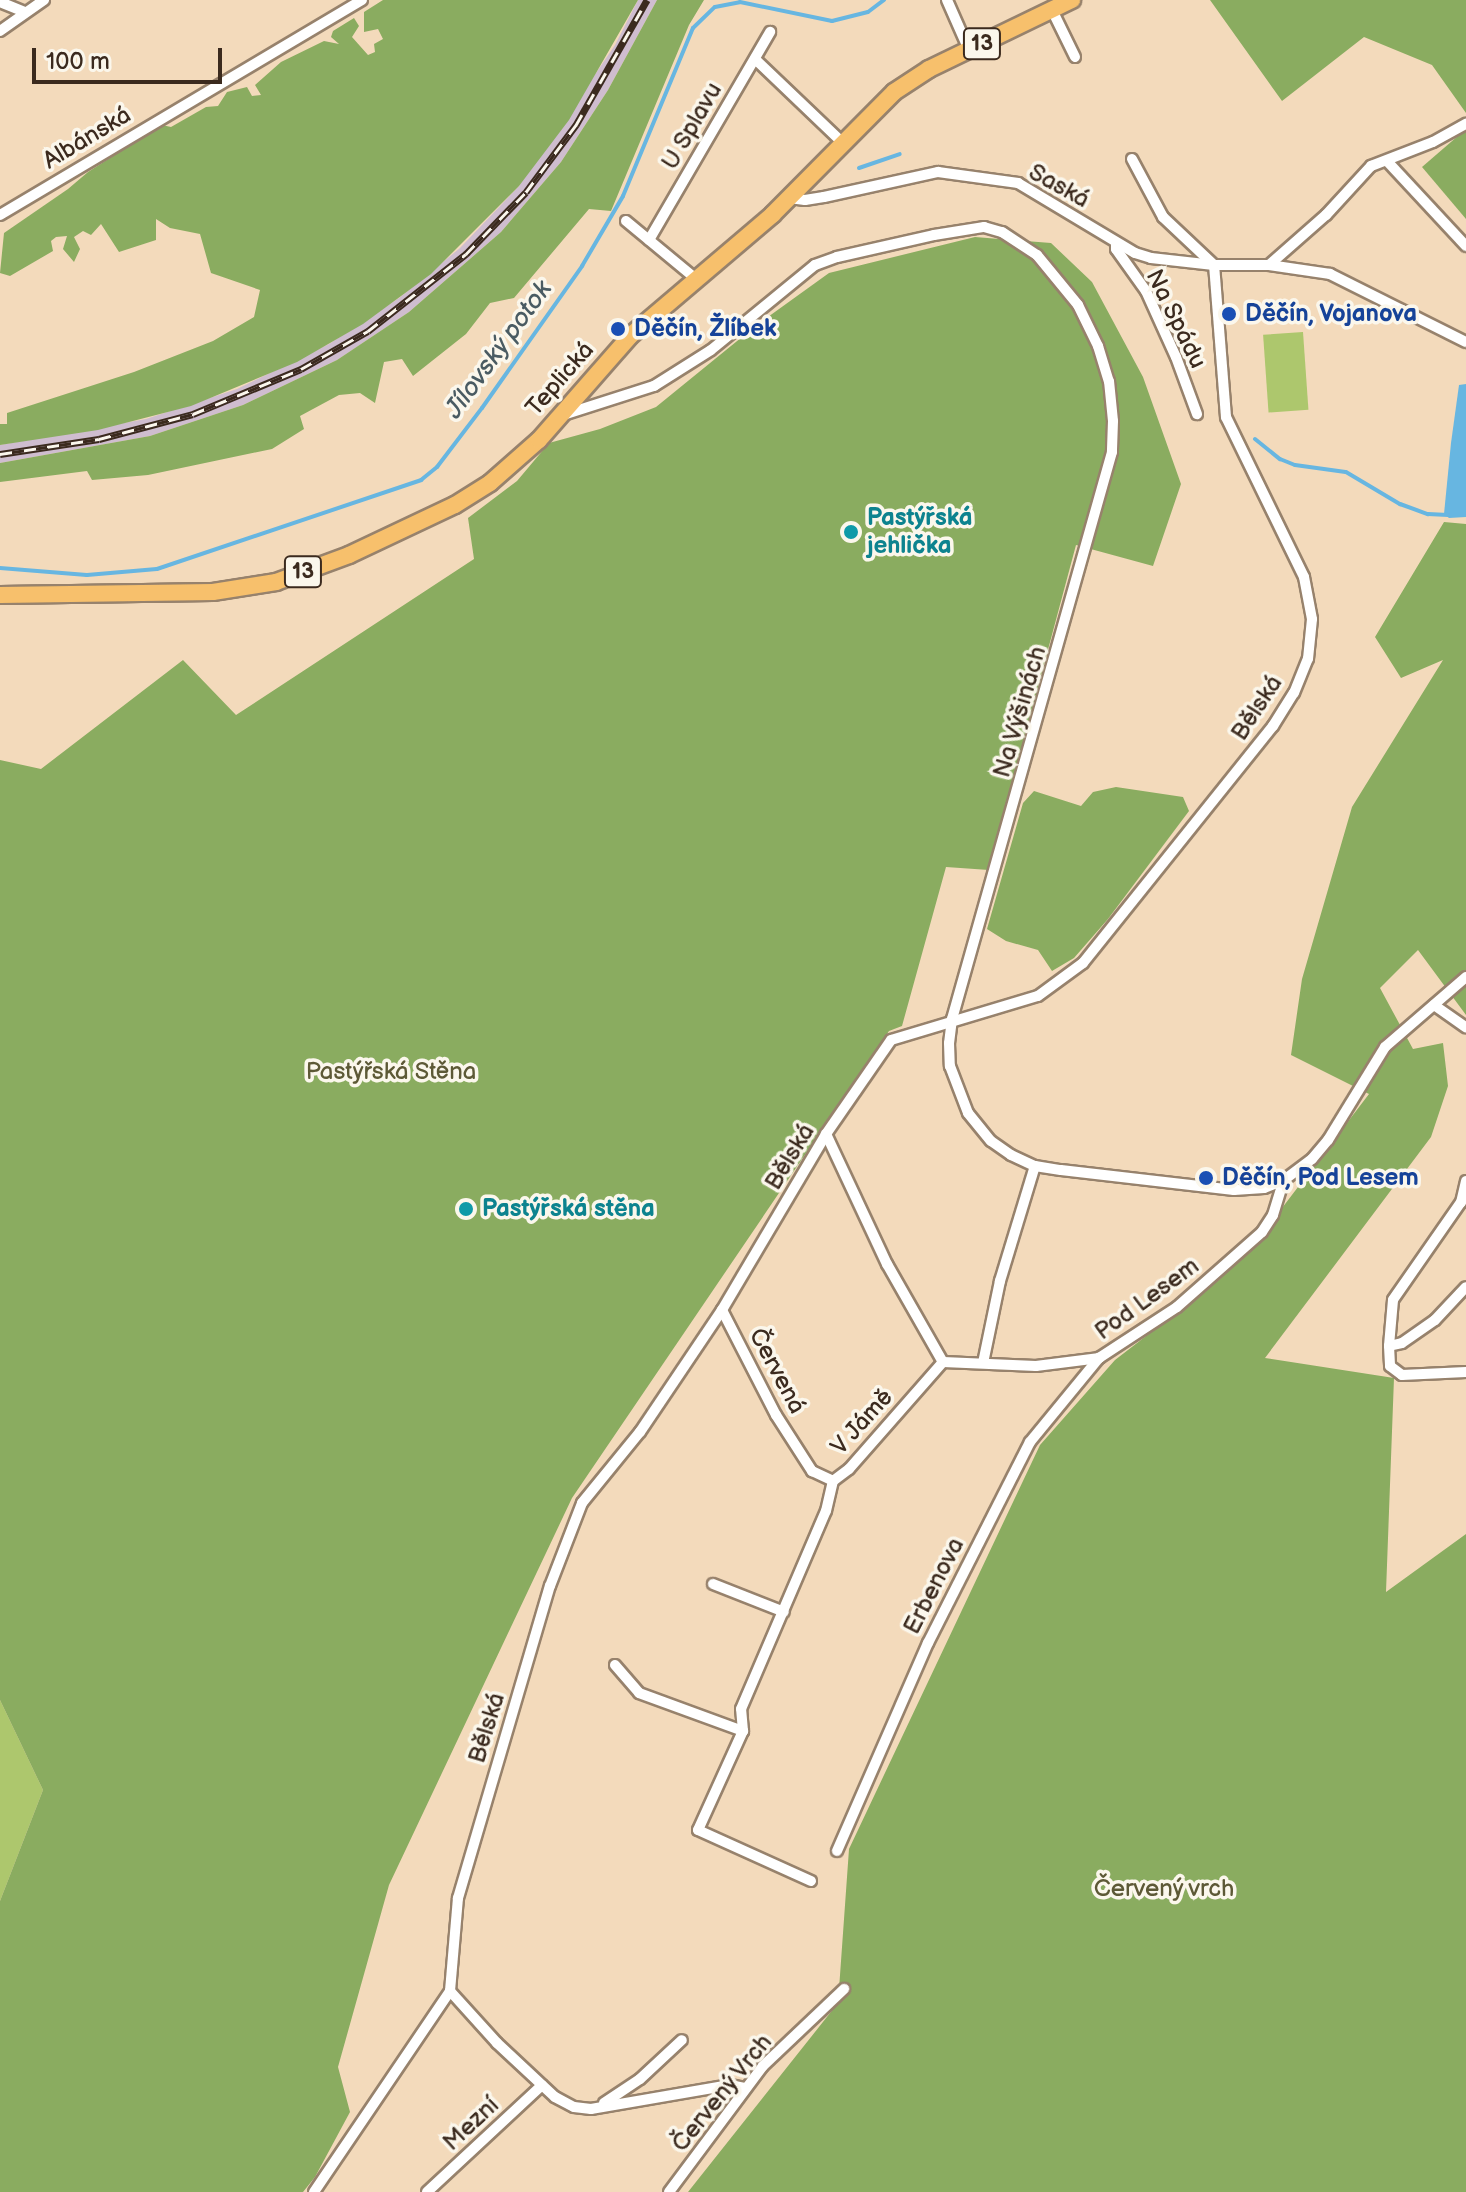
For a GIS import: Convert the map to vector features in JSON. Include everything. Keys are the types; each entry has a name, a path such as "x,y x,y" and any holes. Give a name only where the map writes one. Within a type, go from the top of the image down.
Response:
{"main road":[{"name":"Teplická","path":"0,595 213,592 276,582 349,555 455,505 513,463 561,415 630,336 789,198 842,142 910,81 1071,1"}],"street":[{"path":"0,31 44,0"},
{"name":"Albánská","path":"0,215 362,0"},
{"path":"947,0 969,50"},
{"path":"0,2 25,12"},
{"path":"1053,12 1075,57"},
{"name":"U Splavu","path":"649,240 770,32"},
{"path":"755,59 842,142"},
{"path":"1269,265 1326,215 1371,166 1466,124"},
{"path":"1132,159 1163,217 1214,265"},
{"path":"1387,161 1466,246"},
{"name":"Saská","path":"789,198 824,197 938,172 1018,183 1116,244 1151,258 1214,265 1269,265 1330,274 1466,342"},
{"path":"626,221 695,278"},
{"name":"Na Výšinách","path":"561,415 596,408 654,386 711,350 815,265 837,257 963,229 984,227 1002,232 1037,255 1090,324 1105,365 1113,444 952,1019 950,1066 968,1113 998,1147 1035,1166 1234,1190 1264,1188 1284,1180 1312,1159 1328,1140 1385,1047 1466,977"},
{"name":"Na Spádu","path":"1116,244 1116,249 1152,303 1197,414"},
{"name":"Bělská","path":"314,2192 450,1991 458,1898 550,1586 582,1503 640,1432 722,1310 826,1134 891,1040 952,1019 990,1012 1038,996 1083,963 1273,726 1294,693 1308,659 1312,619 1304,577 1226,417 1214,265"},
{"path":"1434,1005 1466,1027"},
{"path":"826,1134 887,1264 943,1362 983,1363 1000,1281 1035,1166"},
{"name":"Pod Lesem","path":"983,1363 1036,1366 1099,1358 1177,1307 1245,1250 1273,1215 1284,1180"},
{"path":"1466,1181 1461,1202 1393,1300 1389,1346 1390,1366 1402,1375 1466,1372"},
{"path":"1389,1346 1402,1343 1435,1320 1466,1287"},
{"name":"Červená","path":"722,1310 776,1415 812,1471 833,1481"},
{"name":"Erbenova","path":"837,1851 928,1643 1030,1442 1099,1358"},
{"name":"V Jámě","path":"811,1881 698,1830 743,1731 741,1709 826,1511 833,1481 849,1469 943,1362"},
{"path":"713,1584 784,1612"},
{"path":"615,1665 639,1693 743,1731"},
{"name":"Červený Vrch","path":"669,2192 763,2066 844,1989"},
{"path":"450,1991 542,2085 574,2107 599,2106 730,2085 746,2088"},
{"path":"599,2106 640,2079 682,2040"},
{"name":"Mezní","path":"427,2192 542,2085"}],"shaded area":[{"path":"638,0 657,0 608,90 561,162 501,232 409,312 337,360 243,405 150,436 0,463 0,445 146,419 237,389 329,344 399,298 460,248 519,186 615,45"}],"green space":[{"path":"383,0 638,0 569,120 519,186 431,274 363,324 297,362 191,406 98,430 0,445 0,424 7,424 7,413 134,372 213,341 254,317 260,290 211,273 200,234 170,228 156,219 156,240 119,252 101,224 91,235 83,231 74,237 80,249 74,262 63,249 67,236 56,237 51,241 53,251 10,276 0,273 4,233 88,172 162,125 171,127 206,107 218,106 227,92 247,87 252,96 261,95 255,85 281,62 324,41 339,44 331,37 333,31 354,18 359,26 352,37 368,55 375,52 374,44 383,39 378,29 364,32 364,12"},
{"path":"657,0 704,0 689,25 611,211 589,209 514,298 490,303 466,334 413,376 402,359 384,362 375,403 360,393 339,395 300,416 304,429 272,449 148,475 92,480 87,471 0,482 0,463 150,436 243,405 337,360 409,312 501,232 561,162 608,90"},
{"path":"1210,0 1466,0 1466,113 1432,65 1364,37 1282,101"},
{"path":"1466,129 1466,219 1422,167"},
{"name":"Pastýřská Stěna","path":"975,237 1051,243 1092,282 1143,377 1181,484 1153,566 1076,545 989,870 946,867 902,1026 889,1031 572,1498 389,1885 338,2067 350,2112 315,2177 303,2192 0,2192 0,1901 43,1790 0,1700 0,760 41,769 183,660 236,715 474,559 468,518 517,481 549,443 600,429 656,407 758,324 829,273"},
{"path":"1303,332 1308,410 1269,413 1263,335"},
{"name":"Červený vrch","path":"1444,522 1466,524 1466,1015 1418,950 1380,988 1413,1049 1443,1043 1448,1086 1431,1137 1265,1358 1394,1378 1386,1592 1466,1534 1466,2192 688,2192 838,2003 849,1849 1040,1445 1115,1360 1220,1279 1263,1233 1369,1094 1291,1055 1302,979 1352,807 1443,660 1401,678 1375,637"},
{"path":"1116,787 1183,797 1189,811 1108,919 1074,958 1052,971 1038,950 1006,941 987,929 1023,803 1034,791 1081,806 1093,792"},
{"path":"0,1700 43,1790 0,1901"}],"water":[{"path":"1466,384 1466,517 1449,518 1444,514 1451,443 1459,385"}],"waterway":[{"name":"Jílovský potok","path":"0,568 87,575 157,569 421,480 437,467 482,408 582,266 623,196 693,28 715,7 740,2 832,21 868,12 884,0"},
{"path":"859,168 900,154"},
{"path":"1255,439 1280,459 1295,465 1346,472 1400,504 1428,514 1448,515"}],"railway":[{"path":"0,454 99,439 193,414 301,369 368,331 466,254 526,192 576,125 647,0"}],"place":[{"name":"Děčín, Vojanova","path":"1229,314"},
{"name":"Děčín, Žlíbek","path":"618,329"},
{"name":"Pastýřská jehlička","path":"851,532"},
{"name":"Děčín, Pod Lesem","path":"1206,1178"},
{"name":"Pastýřská stěna","path":"466,1209"}]}
